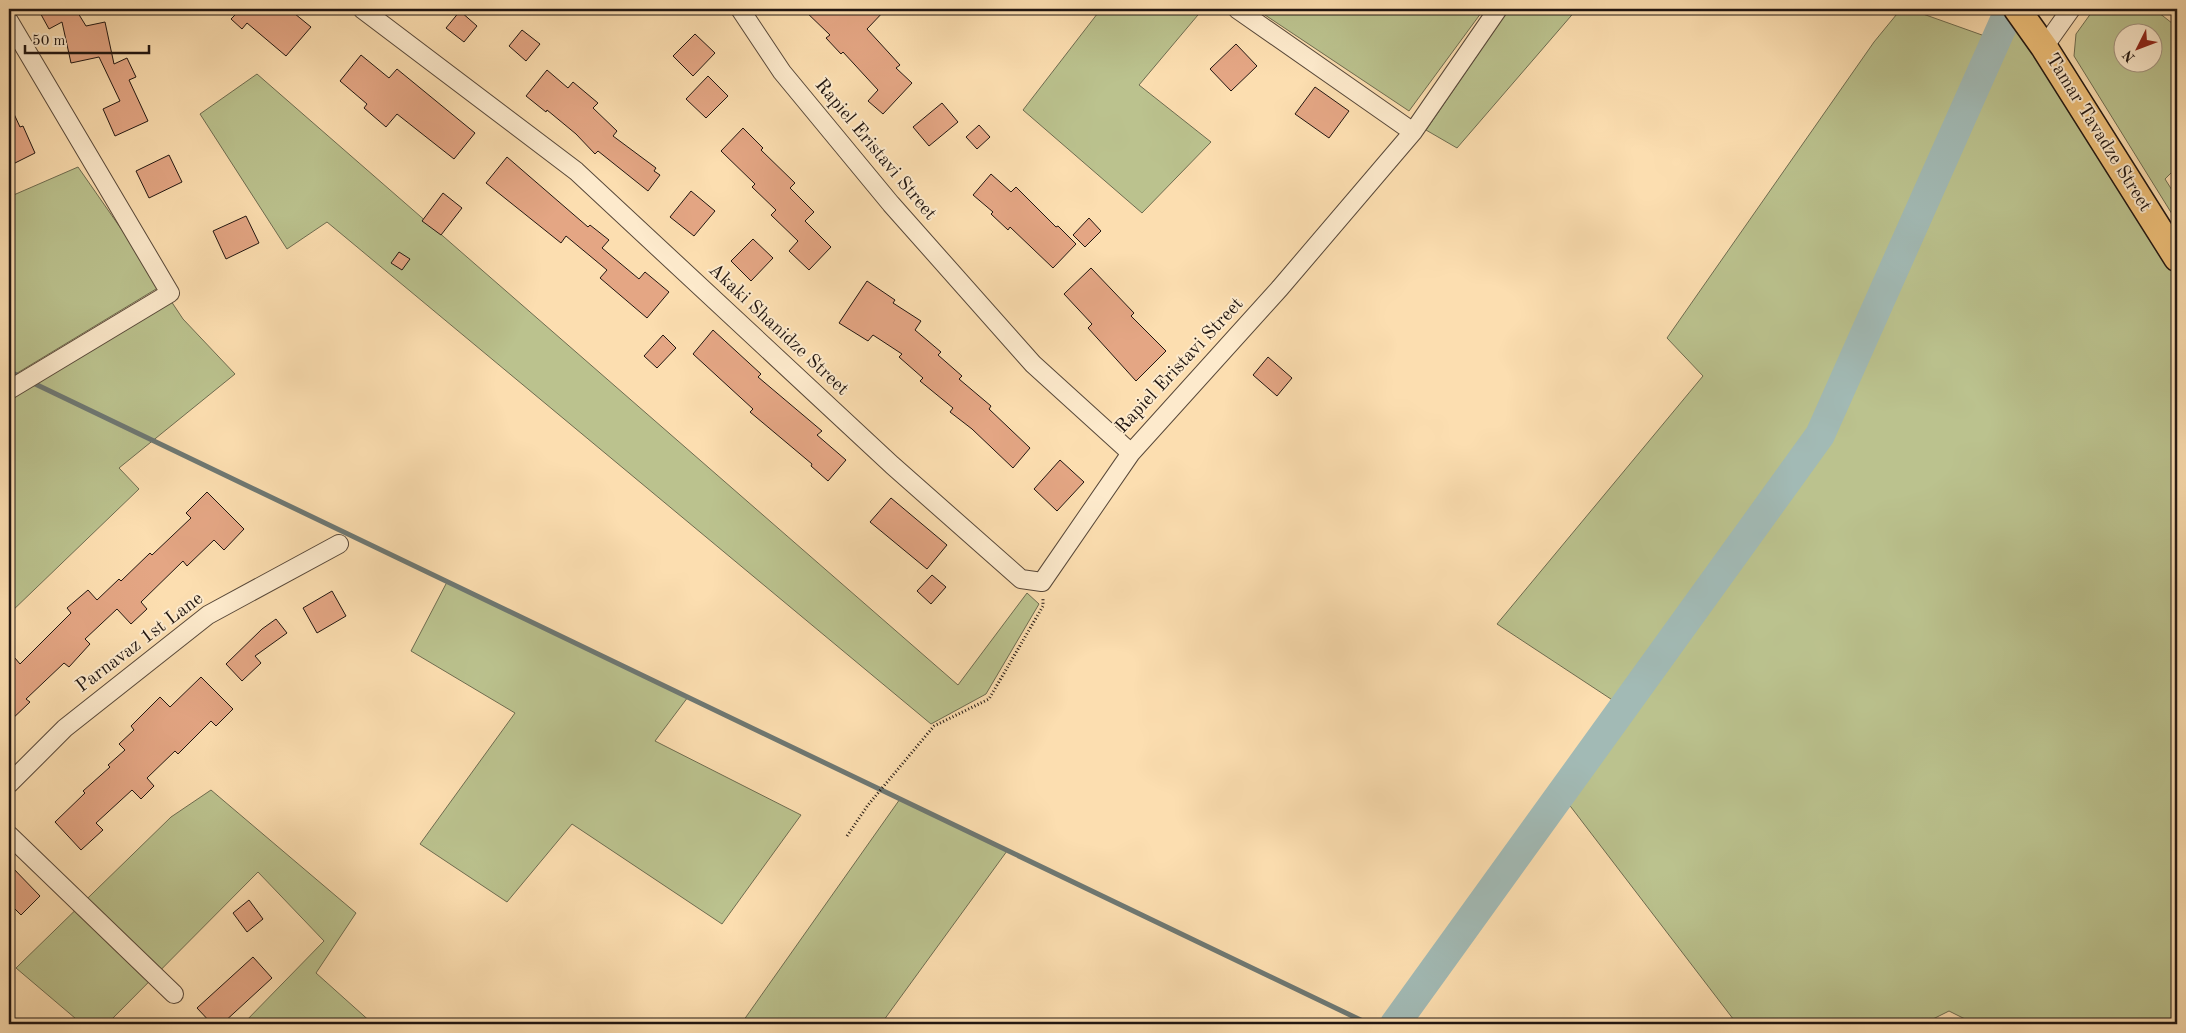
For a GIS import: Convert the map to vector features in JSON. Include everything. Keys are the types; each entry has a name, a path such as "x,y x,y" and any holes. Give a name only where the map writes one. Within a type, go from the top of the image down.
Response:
{"highway":[{"name":"Tamar Tavadze Street","path":"2017,9 2044,47 2177,258"}],"street":[{"name":"Akaki Shanidze Street","path":"362,9 576,171 892,465 1021,579 1042,582"},
{"name":"Rapiel Eristavi Street","path":"740,9 782,72 891,204 1033,364 1131,453 1280,288 1413,132 1498,9"},
{"path":"1237,9 1413,132"},
{"path":"2044,47 2071,9"},
{"path":"9,21 170,292 20,383"},
{"path":"1042,582 1131,453"},
{"name":"Parnavaz 1st Lane","path":"9,784 65,728 208,615 339,544"},
{"path":"9,835 174,994"}],"path":[{"path":"847,836 876,796 934,726 988,699 1043,606 1042,582"}],"green space":[{"path":"1101,9 1203,9 1139,85 1211,142 1142,213 1023,110"},
{"path":"1256,9 1484,9 1409,111"},
{"path":"1509,9 1577,9 1457,148 1426,130"},
{"path":"1901,9 1909,9 1996,40 2004,22 2019,31 2097,146 2177,273 2177,1024 1975,1024 1949,1011 1923,1024 1737,1024 1561,794 1623,707 1497,624 1703,376 1667,338 1874,42"},
{"path":"2094,9 2154,9 2177,27 2177,167 2165,179 2177,198 2177,222 2074,56 2076,34"},
{"path":"257,74 958,685 1027,593 1039,604 986,694 931,724 327,222 287,249 200,114"},
{"path":"78,167 161,286 9,378 9,197"},
{"path":"171,301 183,319 235,374 119,468 139,489 9,614 9,397"},
{"path":"447,582 688,697 655,741 801,815 722,924 572,824 507,902 420,844 515,713 411,651"},
{"path":"211,790 356,913 316,973 373,1024 243,1024 324,941 258,872 107,1024 82,1024 16,968 171,817"},
{"path":"900,799 1007,851 881,1024 741,1024"}],"building":[{"path":"38,9 86,9 78,13 86,26 105,22 114,64 127,58 136,77 129,80 148,121 115,136 103,109 120,101 99,57 71,63 62,22 49,29"},
{"path":"230,9 289,9 311,27 286,56 247,23 242,29 231,19 236,14"},
{"path":"803,9 886,9 867,29 900,65 896,68 912,83 883,114 868,101 878,90 843,52 841,54 826,38 830,35"},
{"path":"460,11 477,26 464,42 446,28"},
{"path":"522,30 540,44 526,61 509,46"},
{"path":"695,34 715,53 693,76 673,56"},
{"path":"1236,44 1257,66 1231,91 1210,69"},
{"path":"361,55 389,78 397,69 475,133 454,159 397,114 386,127 364,108 367,104 340,81"},
{"path":"547,70 568,88 573,82 598,103 593,108 617,131 613,136 656,168 654,171 660,175 648,191 598,151 595,154 576,134 547,110 546,112 526,96"},
{"path":"708,76 728,96 706,118 686,99"},
{"path":"1315,87 1349,111 1329,138 1295,114"},
{"path":"9,103 20,127 23,126 35,153 9,166"},
{"path":"942,103 958,122 929,146 913,127"},
{"path":"979,125 990,137 977,149 966,137"},
{"path":"743,128 763,148 761,150 795,183 790,188 814,212 805,221 831,247 809,270 789,251 798,241 771,215 776,210 752,187 755,184 721,151"},
{"path":"169,155 182,182 149,198 136,171"},
{"path":"507,157 588,227 590,225 609,240 602,248 639,279 645,272 669,292 647,318 600,278 607,270 566,236 561,243 486,183"},
{"path":"991,174 1011,192 1016,187 1076,244 1053,268 1010,227 1008,230 991,214 993,212 973,195"},
{"path":"691,191 715,211 694,236 670,217"},
{"path":"443,193 462,208 441,235 422,221"},
{"path":"246,216 259,243 226,259 213,231"},
{"path":"1089,218 1101,231 1085,247 1073,235"},
{"path":"753,239 773,258 751,281 731,261"},
{"path":"399,252 410,259 402,270 391,263"},
{"path":"1091,268 1134,313 1131,316 1166,351 1136,381 1088,328 1092,324 1064,294"},
{"path":"867,281 895,300 893,303 921,321 915,330 941,352 938,355 962,376 959,379 991,406 989,409 1030,448 1013,468 972,429 950,412 953,408 920,381 923,378 899,357 902,354 873,335 868,341 839,323"},
{"path":"713,330 761,374 758,377 822,431 817,435 846,460 828,481 811,466 812,464 750,412 753,409 693,354"},
{"path":"663,335 676,348 657,368 644,356"},
{"path":"1268,357 1292,378 1277,396 1253,375"},
{"path":"1060,460 1084,482 1057,511 1034,489"},
{"path":"207,492 244,529 224,550 214,540 187,566 183,561 141,602 147,609 131,624 117,609 85,639 90,644 69,667 64,663 26,699 30,702 9,722 9,651 20,664 71,613 67,608 88,590 97,600 119,579 121,581 191,518 186,513"},
{"path":"891,498 947,545 927,569 870,522"},
{"path":"932,575 946,587 931,604 917,591"},
{"path":"332,591 346,616 317,633 303,608"},
{"path":"276,619 287,633 255,656 261,663 242,681 226,664 262,629"},
{"path":"201,677 233,709 216,726 211,721 178,754 175,751 147,778 154,786 141,799 132,790 96,823 103,830 81,850 55,822 85,793 83,791 110,767 108,765 125,750 119,744 134,730 131,726 160,697 170,707"},
{"path":"9,864 40,896 21,915 9,903"},
{"path":"249,900 263,919 247,932 233,913"},
{"path":"253,957 272,978 222,1024 212,1024 197,1008"}],"waterway":[{"path":"1395,1024 1820,435 2004,22"},
{"path":"9,371 22,378"},
{"path":"29,381 1369,1024"}]}
